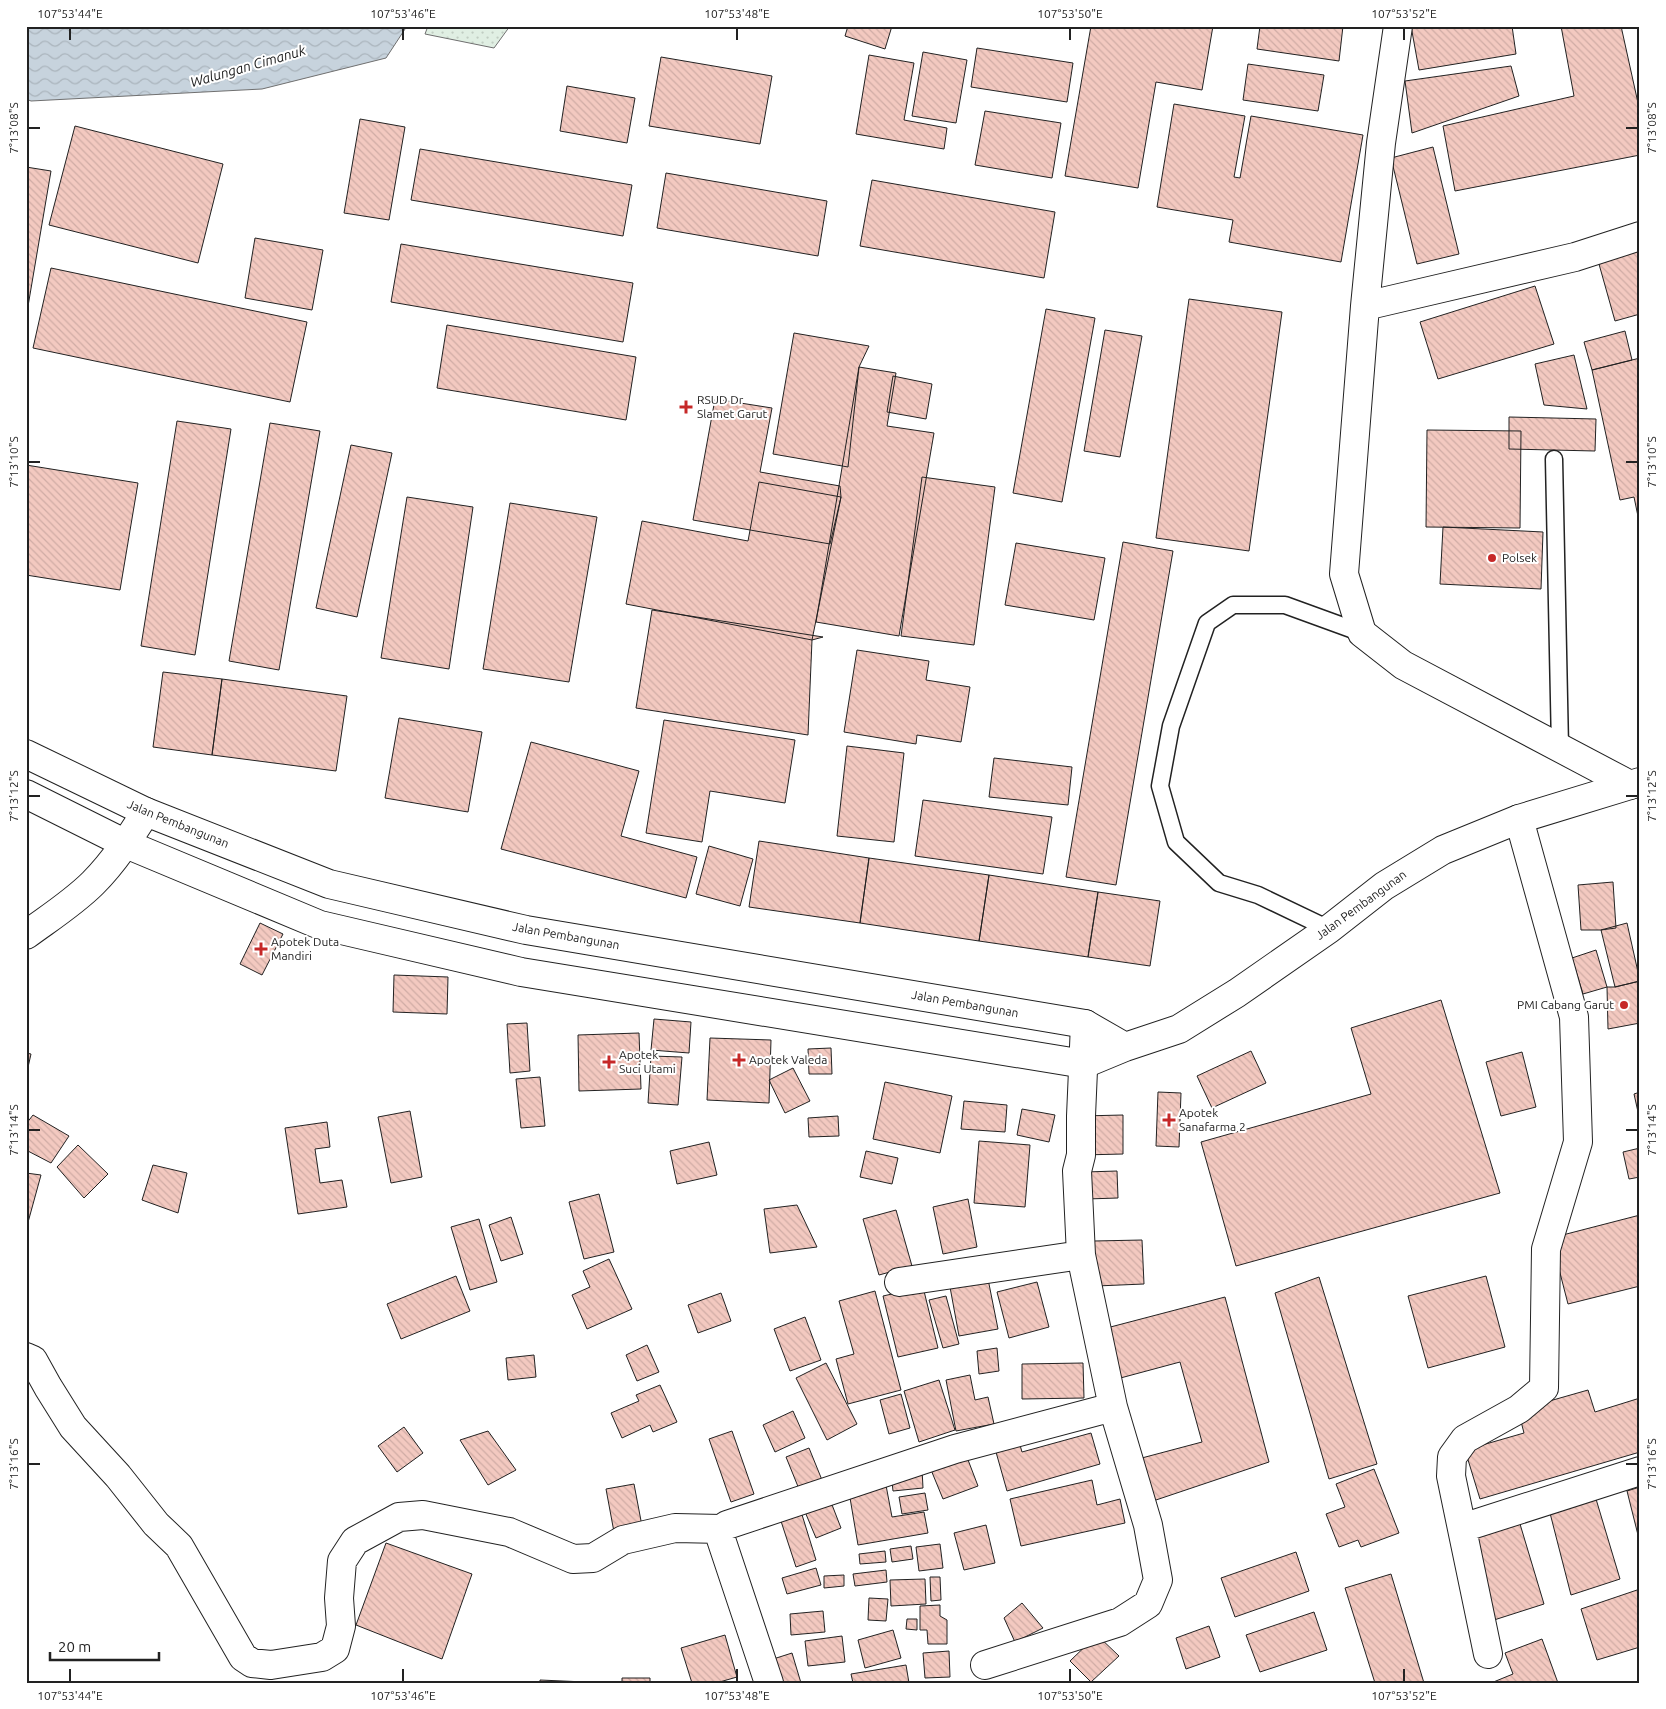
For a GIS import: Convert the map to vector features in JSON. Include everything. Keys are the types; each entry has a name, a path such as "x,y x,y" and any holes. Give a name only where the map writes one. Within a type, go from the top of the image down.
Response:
{"street":[{"path":"1398,26 1381,143 1365,306 1344,574 1362,633 1403,665 1560,747 1636,777"},
{"path":"1365,306 1575,257 1640,236"},
{"name":"Jalan Pembangunan","path":"26,754 146,812 329,884 526,930 1085,1024 1124,1047"},
{"name":"Jalan Pembangunan","path":"1084,1064 1124,1047 1178,1029 1237,993 1329,929 1384,886 1443,850 1519,819 1636,777"},
{"path":"26,794 126,844 320,925 521,972 1084,1064"},
{"path":"26,935 94,883 126,844 146,812"},
{"path":"1488,1654 1451,1476 1452,1457 1466,1439 1519,1408 1544,1388 1546,1249 1578,1142 1574,1017 1519,819"},
{"path":"985,1665 1120,1622 1148,1604 1158,1580 1148,1524 1112,1407 1081,1255 1077,1171 1081,1155 1085,1024"},
{"path":"899,1282 1081,1255"},
{"path":"26,1357 33,1360 73,1426 118,1476 156,1524 179,1546 243,1657 252,1663 272,1665 322,1657 334,1649 340,1626 339,1598 342,1561 355,1541 399,1517 423,1515 509,1532 573,1559 593,1558 623,1540 675,1528 722,1529"},
{"path":"769,1683 720,1536 722,1529 727,1525 955,1449 1112,1407"},
{"path":"1462,1528 1640,1471"}],"lane":[{"path":"1554,459 1560,747"},
{"path":"1329,929 1258,895 1219,883 1176,842 1160,786 1171,726 1207,624 1232,605 1285,605 1362,633"}],"green space":[{"path":"428,26 510,26 494,48 425,34"}],"water":[{"name":"Walungan Cimanuk","path":"26,26 407,26 386,58 262,89 31,101 26,99"}],"building":[{"path":"848,26 892,26 885,49 845,36"},
{"path":"1091,26 1213,26 1202,90 1156,82 1138,188 1065,176"},
{"path":"1260,26 1343,26 1339,61 1257,49"},
{"path":"1411,26 1512,26 1516,54 1419,70"},
{"path":"1561,26 1621,26 1640,112 1640,155 1455,191 1443,126 1574,96"},
{"path":"977,48 1073,63 1067,102 971,87"},
{"path":"923,52 967,60 956,123 912,116"},
{"path":"869,55 914,63 904,120 947,128 944,149 856,134"},
{"path":"661,57 772,76 760,144 649,126"},
{"path":"1248,64 1324,75 1318,111 1243,100"},
{"path":"1511,66 1519,96 1412,133 1405,81"},
{"path":"567,86 635,98 627,143 560,131"},
{"path":"1174,104 1245,116 1234,177 1240,178 1251,116 1363,135 1341,262 1229,242 1233,220 1157,207"},
{"path":"985,111 1061,123 1052,178 975,165"},
{"path":"360,119 405,127 389,220 344,213"},
{"path":"75,126 223,164 198,263 49,225"},
{"path":"1433,147 1459,254 1417,264 1391,158"},
{"path":"420,149 632,185 623,236 411,200"},
{"path":"26,167 51,171 26,318"},
{"path":"666,173 827,201 818,256 657,228"},
{"path":"872,180 1055,212 1044,278 860,246"},
{"path":"255,238 323,250 312,310 245,298"},
{"path":"401,244 633,283 623,342 391,302"},
{"path":"1640,245 1640,314 1615,321 1597,257"},
{"path":"51,268 307,322 290,402 33,348"},
{"path":"1535,286 1554,344 1438,379 1420,322"},
{"path":"1189,299 1282,312 1249,551 1156,538"},
{"path":"1046,309 1095,318 1062,502 1013,493"},
{"path":"447,325 636,357 626,420 437,388"},
{"path":"1105,330 1142,336 1120,457 1084,451"},
{"path":"1625,331 1632,360 1592,370 1584,342"},
{"path":"794,333 869,346 859,367 848,467 773,454"},
{"path":"1574,355 1587,409 1544,405 1535,364"},
{"path":"1640,358 1640,526 1634,497 1620,500 1592,370"},
{"path":"859,367 896,373 887,426 934,433 899,636 816,622"},
{"path":"893,376 932,384 926,419 887,412"},
{"path":"715,399 772,408 760,472 840,486 841,497 830,544 693,520"},
{"path":"1509,417 1596,419 1595,451 1509,449"},
{"path":"177,421 231,429 195,655 141,646"},
{"path":"270,423 320,431 279,670 229,661"},
{"path":"1427,430 1521,431 1520,528 1426,527"},
{"path":"351,445 392,453 357,617 316,608"},
{"path":"26,465 138,483 120,590 26,575"},
{"path":"922,477 995,487 974,645 901,636"},
{"path":"759,482 841,497 812,640 626,604 642,521 748,541"},
{"path":"407,497 473,507 449,669 381,658"},
{"path":"510,503 597,517 569,682 483,669"},
{"name":"Polsek","path":"1443,527 1543,532 1541,589 1440,584"},
{"path":"1123,542 1173,551 1116,885 1066,877"},
{"path":"1016,543 1105,558 1094,620 1005,605"},
{"path":"652,610 823,637 812,640 808,735 636,708"},
{"path":"857,650 929,661 926,680 970,687 961,742 917,735 916,744 844,732"},
{"path":"163,672 222,679 212,755 153,747"},
{"path":"222,679 347,696 336,771 212,755"},
{"path":"399,718 482,732 468,812 385,798"},
{"path":"664,720 795,740 785,803 710,791 702,842 646,833"},
{"path":"531,742 639,771 621,836 697,857 686,898 501,849"},
{"path":"847,746 904,753 894,842 837,836"},
{"path":"994,758 1072,767 1068,805 989,797"},
{"path":"923,800 1052,817 1043,874 915,856"},
{"path":"759,841 869,858 860,923 749,907"},
{"path":"709,846 753,859 740,906 696,894"},
{"path":"869,858 989,875 979,941 860,923"},
{"path":"989,875 1098,892 1088,957 979,941"},
{"path":"1613,882 1616,928 1581,930 1578,885"},
{"path":"1098,892 1160,901 1150,966 1088,957"},
{"name":"Apotek Duta Mandiri","path":"260,923 283,934 262,975 240,964"},
{"path":"1627,923 1640,981 1615,987 1601,930"},
{"path":"1596,950 1607,987 1583,994 1572,958"},
{"path":"394,975 448,977 447,1014 393,1012"},
{"name":"PMI Cabang Garut","path":"1640,981 1640,1023 1608,1029 1607,987"},
{"path":"1441,1000 1500,1193 1236,1266 1201,1142 1371,1094 1351,1028"},
{"path":"654,1019 691,1022 689,1053 651,1050"},
{"path":"527,1023 530,1071 510,1073 507,1024"},
{"name":"Apotek Suci Utami","path":"639,1033 641,1089 579,1091 578,1035"},
{"name":"Apotek Valeda","path":"710,1038 771,1040 769,1103 707,1100"},
{"path":"831,1048 832,1074 809,1074 808,1049"},
{"path":"1251,1051 1266,1083 1212,1108 1197,1076"},
{"path":"1522,1052 1536,1107 1501,1116 1486,1062"},
{"path":"26,1053 31,1054 26,1076"},
{"path":"651,1056 682,1057 678,1105 648,1103"},
{"path":"793,1068 810,1101 785,1113 769,1080"},
{"path":"540,1077 545,1126 521,1128 516,1079"},
{"path":"885,1082 952,1096 940,1153 873,1139"},
{"name":"Apotek Sanafarma 2","path":"1158,1092 1181,1093 1179,1147 1156,1146"},
{"path":"1640,1092 1640,1121 1634,1094"},
{"path":"964,1101 1007,1105 1005,1132 961,1129"},
{"path":"1022,1109 1055,1115 1049,1142 1017,1135"},
{"path":"410,1111 422,1177 391,1183 378,1117"},
{"path":"33,1115 69,1136 51,1163 26,1150 26,1124"},
{"path":"1123,1115 1123,1154 1081,1155 1081,1116"},
{"path":"838,1116 839,1136 809,1137 808,1118"},
{"path":"327,1122 330,1147 315,1149 320,1183 342,1180 347,1207 298,1214 285,1128"},
{"path":"979,1141 1030,1145 1025,1207 974,1203"},
{"path":"709,1142 717,1175 677,1184 670,1151"},
{"path":"78,1145 108,1174 84,1198 57,1167"},
{"path":"1640,1148 1640,1177 1629,1179 1623,1152"},
{"path":"866,1151 898,1158 892,1184 860,1177"},
{"path":"153,1165 187,1173 178,1213 142,1200"},
{"path":"1117,1171 1118,1198 1086,1199 1085,1172"},
{"path":"26,1173 41,1175 27,1226 26,1226"},
{"path":"599,1194 614,1252 584,1259 569,1202"},
{"path":"968,1199 977,1247 943,1254 933,1207"},
{"path":"797,1205 817,1247 770,1253 764,1209"},
{"path":"896,1210 912,1266 879,1275 863,1219"},
{"path":"1640,1215 1640,1286 1568,1304 1551,1238"},
{"path":"511,1217 523,1254 501,1261 489,1225"},
{"path":"479,1219 497,1282 470,1290 451,1227"},
{"path":"1142,1240 1144,1284 1096,1286 1094,1241"},
{"path":"609,1259 632,1309 587,1329 572,1295 590,1287 583,1271"},
{"path":"456,1276 470,1311 401,1339 387,1304"},
{"path":"1486,1276 1505,1347 1428,1368 1408,1296"},
{"path":"1319,1277 1377,1464 1329,1479 1275,1293"},
{"path":"988,1279 998,1329 959,1336 950,1287"},
{"path":"1037,1282 1049,1327 1009,1338 997,1292"},
{"path":"923,1287 938,1348 898,1357 883,1296"},
{"path":"875,1291 901,1390 848,1404 836,1359 854,1354 839,1301"},
{"path":"721,1293 731,1321 698,1333 688,1305"},
{"path":"946,1296 959,1344 943,1348 929,1300"},
{"path":"1225,1297 1269,1462 1150,1502 1138,1459 1202,1442 1180,1362 1113,1380 1099,1330"},
{"path":"805,1317 821,1360 790,1371 774,1329"},
{"path":"647,1345 659,1372 637,1381 626,1355"},
{"path":"997,1348 999,1371 979,1374 977,1351"},
{"path":"534,1355 536,1377 508,1380 506,1358"},
{"path":"826,1363 857,1424 827,1440 796,1378"},
{"path":"1083,1363 1084,1398 1022,1399 1022,1364"},
{"path":"970,1375 975,1400 988,1397 994,1424 956,1431 946,1380"},
{"path":"939,1380 955,1430 919,1442 904,1391"},
{"path":"660,1385 677,1422 653,1432 650,1425 622,1438 611,1413 639,1401 636,1395"},
{"path":"1588,1390 1595,1412 1640,1398 1640,1452 1480,1499 1465,1450 1524,1433 1518,1410"},
{"path":"901,1394 910,1428 889,1434 880,1400"},
{"path":"793,1411 805,1438 775,1452 763,1425"},
{"path":"404,1427 423,1453 397,1472 378,1446"},
{"path":"488,1431 516,1470 488,1485 460,1440"},
{"path":"732,1431 754,1494 731,1502 709,1439"},
{"path":"1091,1433 1100,1464 1007,1491 994,1445 1018,1438 1022,1452"},
{"path":"809,1448 822,1480 799,1489 786,1457"},
{"path":"965,1452 978,1486 943,1499 929,1465"},
{"path":"922,1469 923,1488 893,1491 891,1472"},
{"path":"1374,1469 1399,1533 1361,1547 1358,1540 1339,1547 1326,1514 1345,1507 1336,1484"},
{"path":"885,1480 892,1517 924,1512 928,1533 858,1545 848,1486"},
{"path":"1092,1480 1097,1505 1120,1499 1125,1523 1021,1546 1010,1499"},
{"path":"634,1484 642,1526 614,1532 606,1489"},
{"path":"1640,1487 1640,1543 1627,1491"},
{"path":"925,1493 928,1510 902,1514 899,1497"},
{"path":"829,1497 841,1528 816,1538 803,1507"},
{"path":"1596,1499 1620,1579 1571,1595 1550,1513"},
{"path":"799,1505 816,1560 796,1567 778,1512"},
{"path":"1520,1524 1544,1604 1494,1620 1474,1537"},
{"path":"986,1525 995,1563 964,1570 954,1533"},
{"path":"386,1543 472,1574 442,1659 356,1625"},
{"path":"940,1544 943,1568 919,1571 916,1547"},
{"path":"911,1546 913,1559 892,1562 890,1549"},
{"path":"885,1551 886,1562 860,1564 859,1554"},
{"path":"1296,1552 1309,1591 1235,1617 1221,1578"},
{"path":"816,1568 821,1585 787,1594 782,1578"},
{"path":"886,1570 887,1582 855,1586 853,1574"},
{"path":"1391,1574 1424,1683 1375,1683 1345,1588"},
{"path":"844,1575 844,1586 824,1588 824,1576"},
{"path":"930,1577 940,1577 941,1600 931,1601"},
{"path":"925,1579 926,1604 891,1606 890,1580"},
{"path":"1640,1589 1640,1647 1597,1660 1581,1609"},
{"path":"869,1598 888,1599 886,1621 868,1620"},
{"path":"1022,1603 1043,1628 1015,1642 1004,1618"},
{"path":"940,1605 940,1616 947,1620 947,1644 928,1644 927,1630 920,1630 920,1606"},
{"path":"823,1611 825,1632 791,1635 790,1614"},
{"path":"1314,1612 1327,1650 1260,1672 1246,1635"},
{"path":"907,1619 917,1619 917,1630 906,1629"},
{"path":"1209,1626 1220,1657 1186,1669 1176,1638"},
{"path":"893,1630 901,1658 865,1668 858,1640"},
{"path":"725,1635 737,1677 716,1683 692,1683 681,1648"},
{"path":"1097,1635 1119,1656 1091,1682 1070,1661"},
{"path":"842,1636 845,1662 808,1666 805,1641"},
{"path":"1542,1639 1558,1683 1491,1683 1513,1674 1505,1653"},
{"path":"949,1651 950,1677 925,1678 923,1653"},
{"path":"792,1653 801,1683 773,1683 767,1661"},
{"path":"906,1665 909,1683 853,1683 851,1674"},
{"path":"622,1678 650,1678 650,1683 622,1683"},
{"path":"540,1680 608,1683 540,1683"}],"place":[{"name":"RSUD Dr Slamet Garut","path":"686,407"},
{"name":"Polsek","path":"1492,558"},
{"name":"Apotek Duta Mandiri","path":"261,949"},
{"name":"PMI Cabang Garut","path":"1624,1005"},
{"name":"Apotek Valeda","path":"739,1060"},
{"name":"Apotek Suci Utami","path":"609,1062"},
{"name":"Apotek Sanafarma 2","path":"1169,1120"}]}
